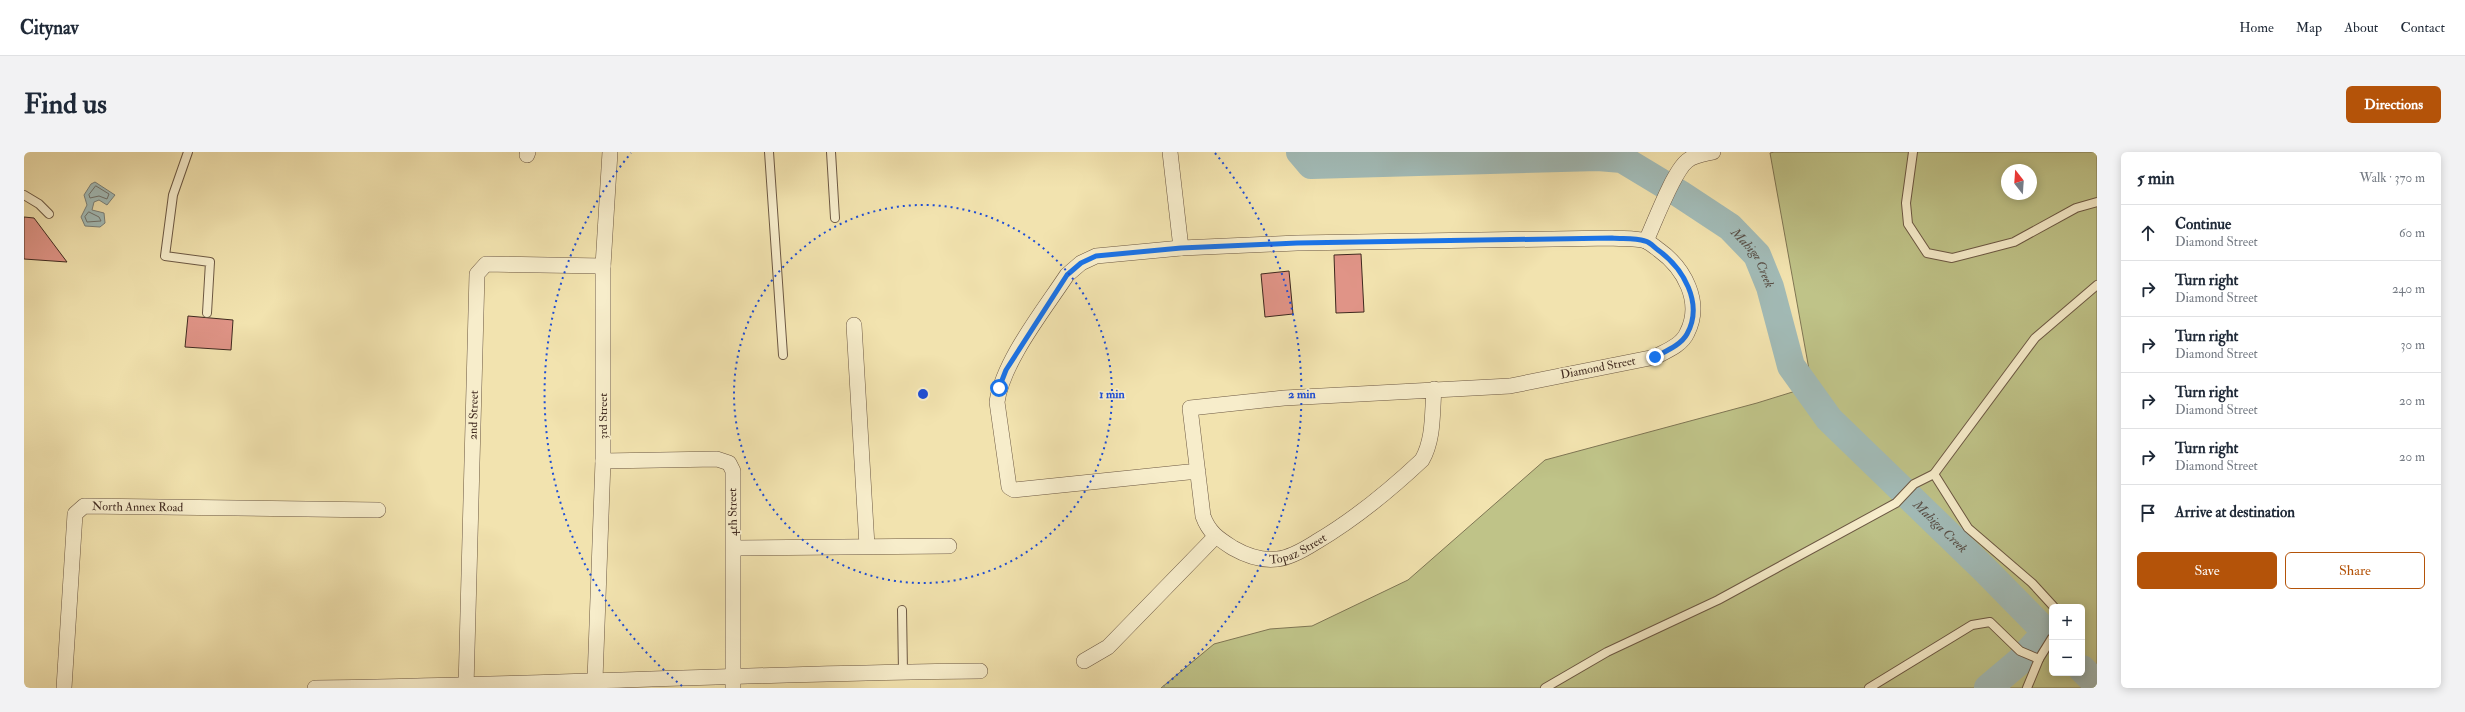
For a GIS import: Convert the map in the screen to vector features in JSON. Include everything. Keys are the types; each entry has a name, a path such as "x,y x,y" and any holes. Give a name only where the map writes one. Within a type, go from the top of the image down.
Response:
{"street":[{"name":"3rd Street","path":"595,680 603,461 603,266 610,152"},
{"path":"1170,152 1181,248"},
{"path":"1198,471 1010,489 997,402 999,388 1006,370 1067,275 1081,263 1096,256 1181,248 1297,243 1612,238 1646,241 1677,174 1685,162 1694,156 1713,152"},
{"name":"Diamond Street","path":"1194,407 1284,398 1510,386 1655,357 1672,348 1687,335 1692,319 1691,292 1680,271 1664,254 1646,241"},
{"name":"2nd Street","path":"466,687 477,274 486,264 603,266"},
{"path":"854,325 867,546"},
{"name":"Topaz Street","path":"1194,407 1190,412 1203,516 1207,527 1215,537 1243,554 1258,559 1278,559 1300,551 1350,522 1422,460 1429,449 1434,389"},
{"name":"4th Street","path":"603,461 716,459 728,463 732,471 734,548 733,682"},
{"name":"North Annex Road","path":"64,688 75,514 84,506 378,510"},
{"path":"1084,661 1108,646 1215,537"},
{"path":"734,548 949,546"},
{"path":"315,688 466,687 595,680 733,682 903,672 980,671"}],"lane":[{"path":"188,152 173,195 164,256 210,262 207,313"},
{"path":"769,152 783,355"},
{"path":"831,152 835,218"},
{"path":"1913,152 1906,203 1908,224 1927,254 1952,258 2014,242 2076,208 2097,202"},
{"path":"24,196 39,204 49,214"},
{"path":"1545,688 1607,652 1718,600 1896,503 1914,484 1934,474 2035,338 2097,285"},
{"path":"1934,474 1968,528 2032,583 2051,604"},
{"path":"902,610 903,672"},
{"path":"1869,688 1972,625 1990,622 2020,651 2037,659"},
{"path":"2027,688 2037,659 2051,640"}],"green space":[{"path":"2097,152 2097,688 1161,688 1214,644 1270,629 1312,626 1408,580 1545,460 1757,403 1812,386 1770,153"}],"water":[{"path":"95,182 115,195 107,205 99,200 94,202 92,210 104,213 105,223 100,227 85,226 81,217 87,205 84,195 91,184"}],"building":[{"path":"24,217 34,218 67,262 24,259"},
{"path":"1361,254 1364,312 1336,313 1334,255"},
{"path":"1289,271 1293,314 1265,317 1261,274"},
{"path":"188,316 233,320 231,350 185,347"}],"waterway":[{"name":"Mahiga Creek","path":"1300,152 1311,165 1598,157 1622,159 1680,194 1730,227 1757,255 1770,287 1791,366 1829,419 1984,569 2049,635"},
{"path":"1988,688 2020,661 2046,632"},
{"name":"Mahiga Creek","path":"2085,672 2097,684"}],"route":[{"path":"999,388 1006,370 1067,275 1081,263 1096,256 1181,248 1297,243 1612,238 1646,241 1664,254 1680,271 1691,292 1692,304 1692,319 1687,335 1672,348 1655,357"}]}
